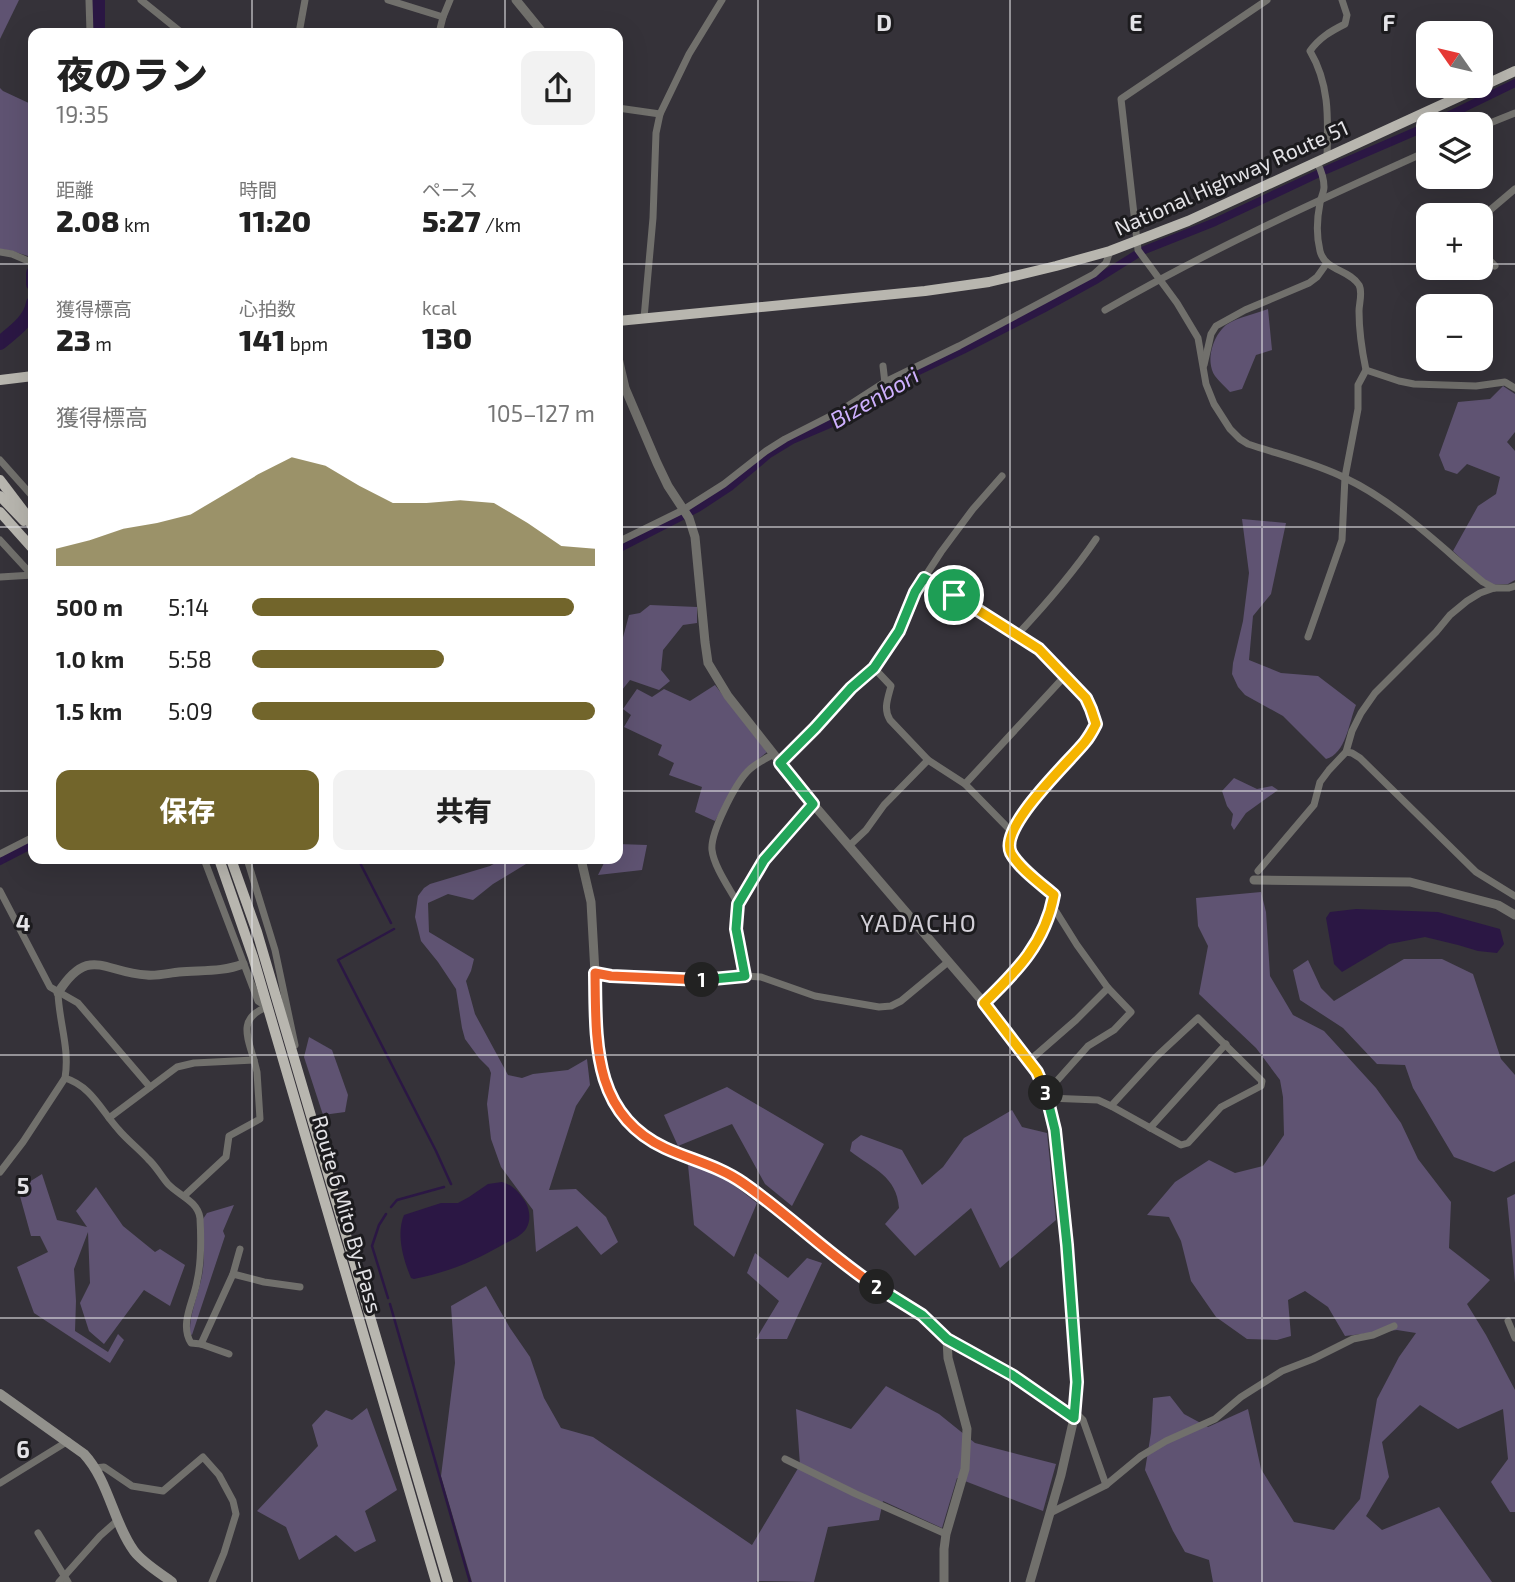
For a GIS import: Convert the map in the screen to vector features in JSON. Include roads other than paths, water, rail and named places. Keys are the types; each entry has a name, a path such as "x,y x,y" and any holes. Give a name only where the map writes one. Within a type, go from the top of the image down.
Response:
{"highway":[{"name":"National Highway Route 51","path":"623,320 938,290 989,282 1110,251 1322,166 1515,71"},
{"path":"0,380 28,377"},
{"path":"0,480 28,518"},
{"path":"0,495 28,525"},
{"path":"0,512 28,544"},
{"path":"0,518 28,545"},
{"name":"Route 6 Mito By-Pass","path":"221,864 253,957 436,1582"},
{"name":"Route 6 Mito By-Pass","path":"233,864 257,932 300,1075 447,1582"}],"main road":[{"path":"0,1394 85,1454 95,1468 136,1554 172,1582"}],"street":[{"path":"89,0 90,28"},
{"path":"141,0 176,28"},
{"path":"300,28 305,0"},
{"path":"388,0 443,18"},
{"path":"440,28 450,0"},
{"path":"516,0 539,28"},
{"path":"644,318 653,218 656,133 660,114 689,54 722,0"},
{"path":"1267,0 1121,99 1138,250 1160,278 1198,338 1206,384 1214,404 1240,439 1248,444 1311,463 1345,478 1388,504 1483,582 1494,588"},
{"path":"1308,637 1342,540 1345,478 1357,420 1358,385 1366,370 1359,317 1361,290 1355,281 1323,259 1317,235 1320,200 1324,190 1322,166 1328,113 1319,66 1310,51 1332,30 1345,23 1347,15 1342,0"},
{"path":"623,109 660,114"},
{"path":"1493,122 1515,113"},
{"path":"1105,310 1160,278 1416,156"},
{"path":"1493,208 1515,189"},
{"path":"623,540 686,513 775,445 885,383 1094,274 1106,262 1110,251"},
{"path":"0,252 28,260"},
{"path":"1202,366 1216,326 1245,310 1309,283 1317,278 1327,263"},
{"path":"883,366 885,383"},
{"path":"1366,370 1414,384 1476,386 1505,382 1515,388"},
{"path":"623,379 657,463 686,513 695,537 708,663 727,696 813,804 984,1003 1037,1072 1047,1095 1055,1130 1077,1382 1074,1415 1030,1582"},
{"path":"0,460 28,491"},
{"path":"780,763 851,688 874,668 899,631 915,592 941,552 1002,476"},
{"path":"1018,634 1053,596 1096,539"},
{"path":"0,540 28,570"},
{"path":"0,577 28,575"},
{"path":"924,578 1039,649 1086,698 1096,724 1085,742 1031,803 1012,832 1009,844 1011,852 1018,862 1054,895 1044,928 1034,946 1016,972 984,1003"},
{"path":"1256,875 1314,805 1320,782 1346,752 1352,731 1375,693 1450,615 1467,601 1494,588 1515,586"},
{"path":"874,668 891,687 886,708 890,720 928,760 965,784 1012,832"},
{"path":"965,784 1065,676"},
{"path":"1346,752 1352,753 1367,765 1476,872 1515,896"},
{"path":"738,904 714,859 712,841 735,790 747,772 774,754"},
{"path":"849,846 928,760"},
{"path":"745,976 736,929 738,904 764,860 813,804"},
{"path":"0,854 28,840"},
{"path":"206,864 258,1001 267,1007"},
{"path":"249,864 275,950 289,1009 300,1075"},
{"path":"582,864 591,902 600,1068 612,1100 625,1119 657,1144 740,1181 873,1284 922,1315 947,1339 991,1362 1083,1420 1106,1485"},
{"path":"1256,875 1410,882 1498,905 1515,915"},
{"path":"0,891 50,987 78,1003 150,1087"},
{"path":"1047,1095 1088,1046 1114,1030 1131,1012 1108,988 1052,905"},
{"path":"595,973 695,980 761,977 815,996 886,1007 907,996 948,962"},
{"path":"0,1172 23,1143 65,1078 65,1035 58,993 72,973 94,965 149,975 219,970 243,964"},
{"path":"1029,1061 1108,988"},
{"path":"184,1196 226,1157 229,1136 260,1119 257,1072 246,1031 252,1016 267,1007"},
{"path":"1047,1095 1098,1100 1181,1144 1188,1143 1221,1107 1261,1086 1262,1081 1198,1018 1156,1057 1111,1106"},
{"path":"1150,1128 1226,1044"},
{"path":"109,1118 177,1067 186,1064 254,1060"},
{"path":"65,1078 83,1086 133,1146 149,1160 170,1186 192,1202 200,1214 199,1266 186,1324 187,1337 191,1343 229,1354"},
{"path":"201,1344 233,1274 240,1249"},
{"path":"233,1274 300,1287"},
{"path":"1508,1321 1515,1338"},
{"path":"1050,1513 1106,1485 1141,1456 1166,1441 1215,1419 1241,1397 1282,1371 1353,1339 1373,1335 1394,1326"},
{"path":"944,1582 946,1534 965,1469 967,1429 948,1358 947,1339"},
{"path":"0,1483 68,1441"},
{"path":"95,1468 104,1466 132,1486 163,1490 203,1457 219,1475 233,1501 236,1514 212,1582"},
{"path":"785,1459 946,1534"},
{"path":"38,1533 64,1580 100,1536 118,1520"}],"waterway":[{"path":"98,0 98,28"},
{"name":"Bizenbori","path":"1456,112 1515,83"},
{"name":"Bizenbori","path":"1142,251 1215,222 1416,131"},
{"name":"Bizenbori","path":"623,546 698,508 730,487 769,454 792,440 832,423 885,387 1043,309 1137,254"},
{"path":"0,343 25,321 28,315"},
{"name":"Bizenbori","path":"0,861 28,847"},
{"path":"361,864 391,923"},
{"path":"394,929 338,960 451,1184"},
{"path":"391,1207 397,1200 444,1187"},
{"path":"386,1214 372,1246 388,1298"},
{"path":"390,1304 470,1582"}],"district":[{"name":"YADACHO","path":"919,922"}]}
